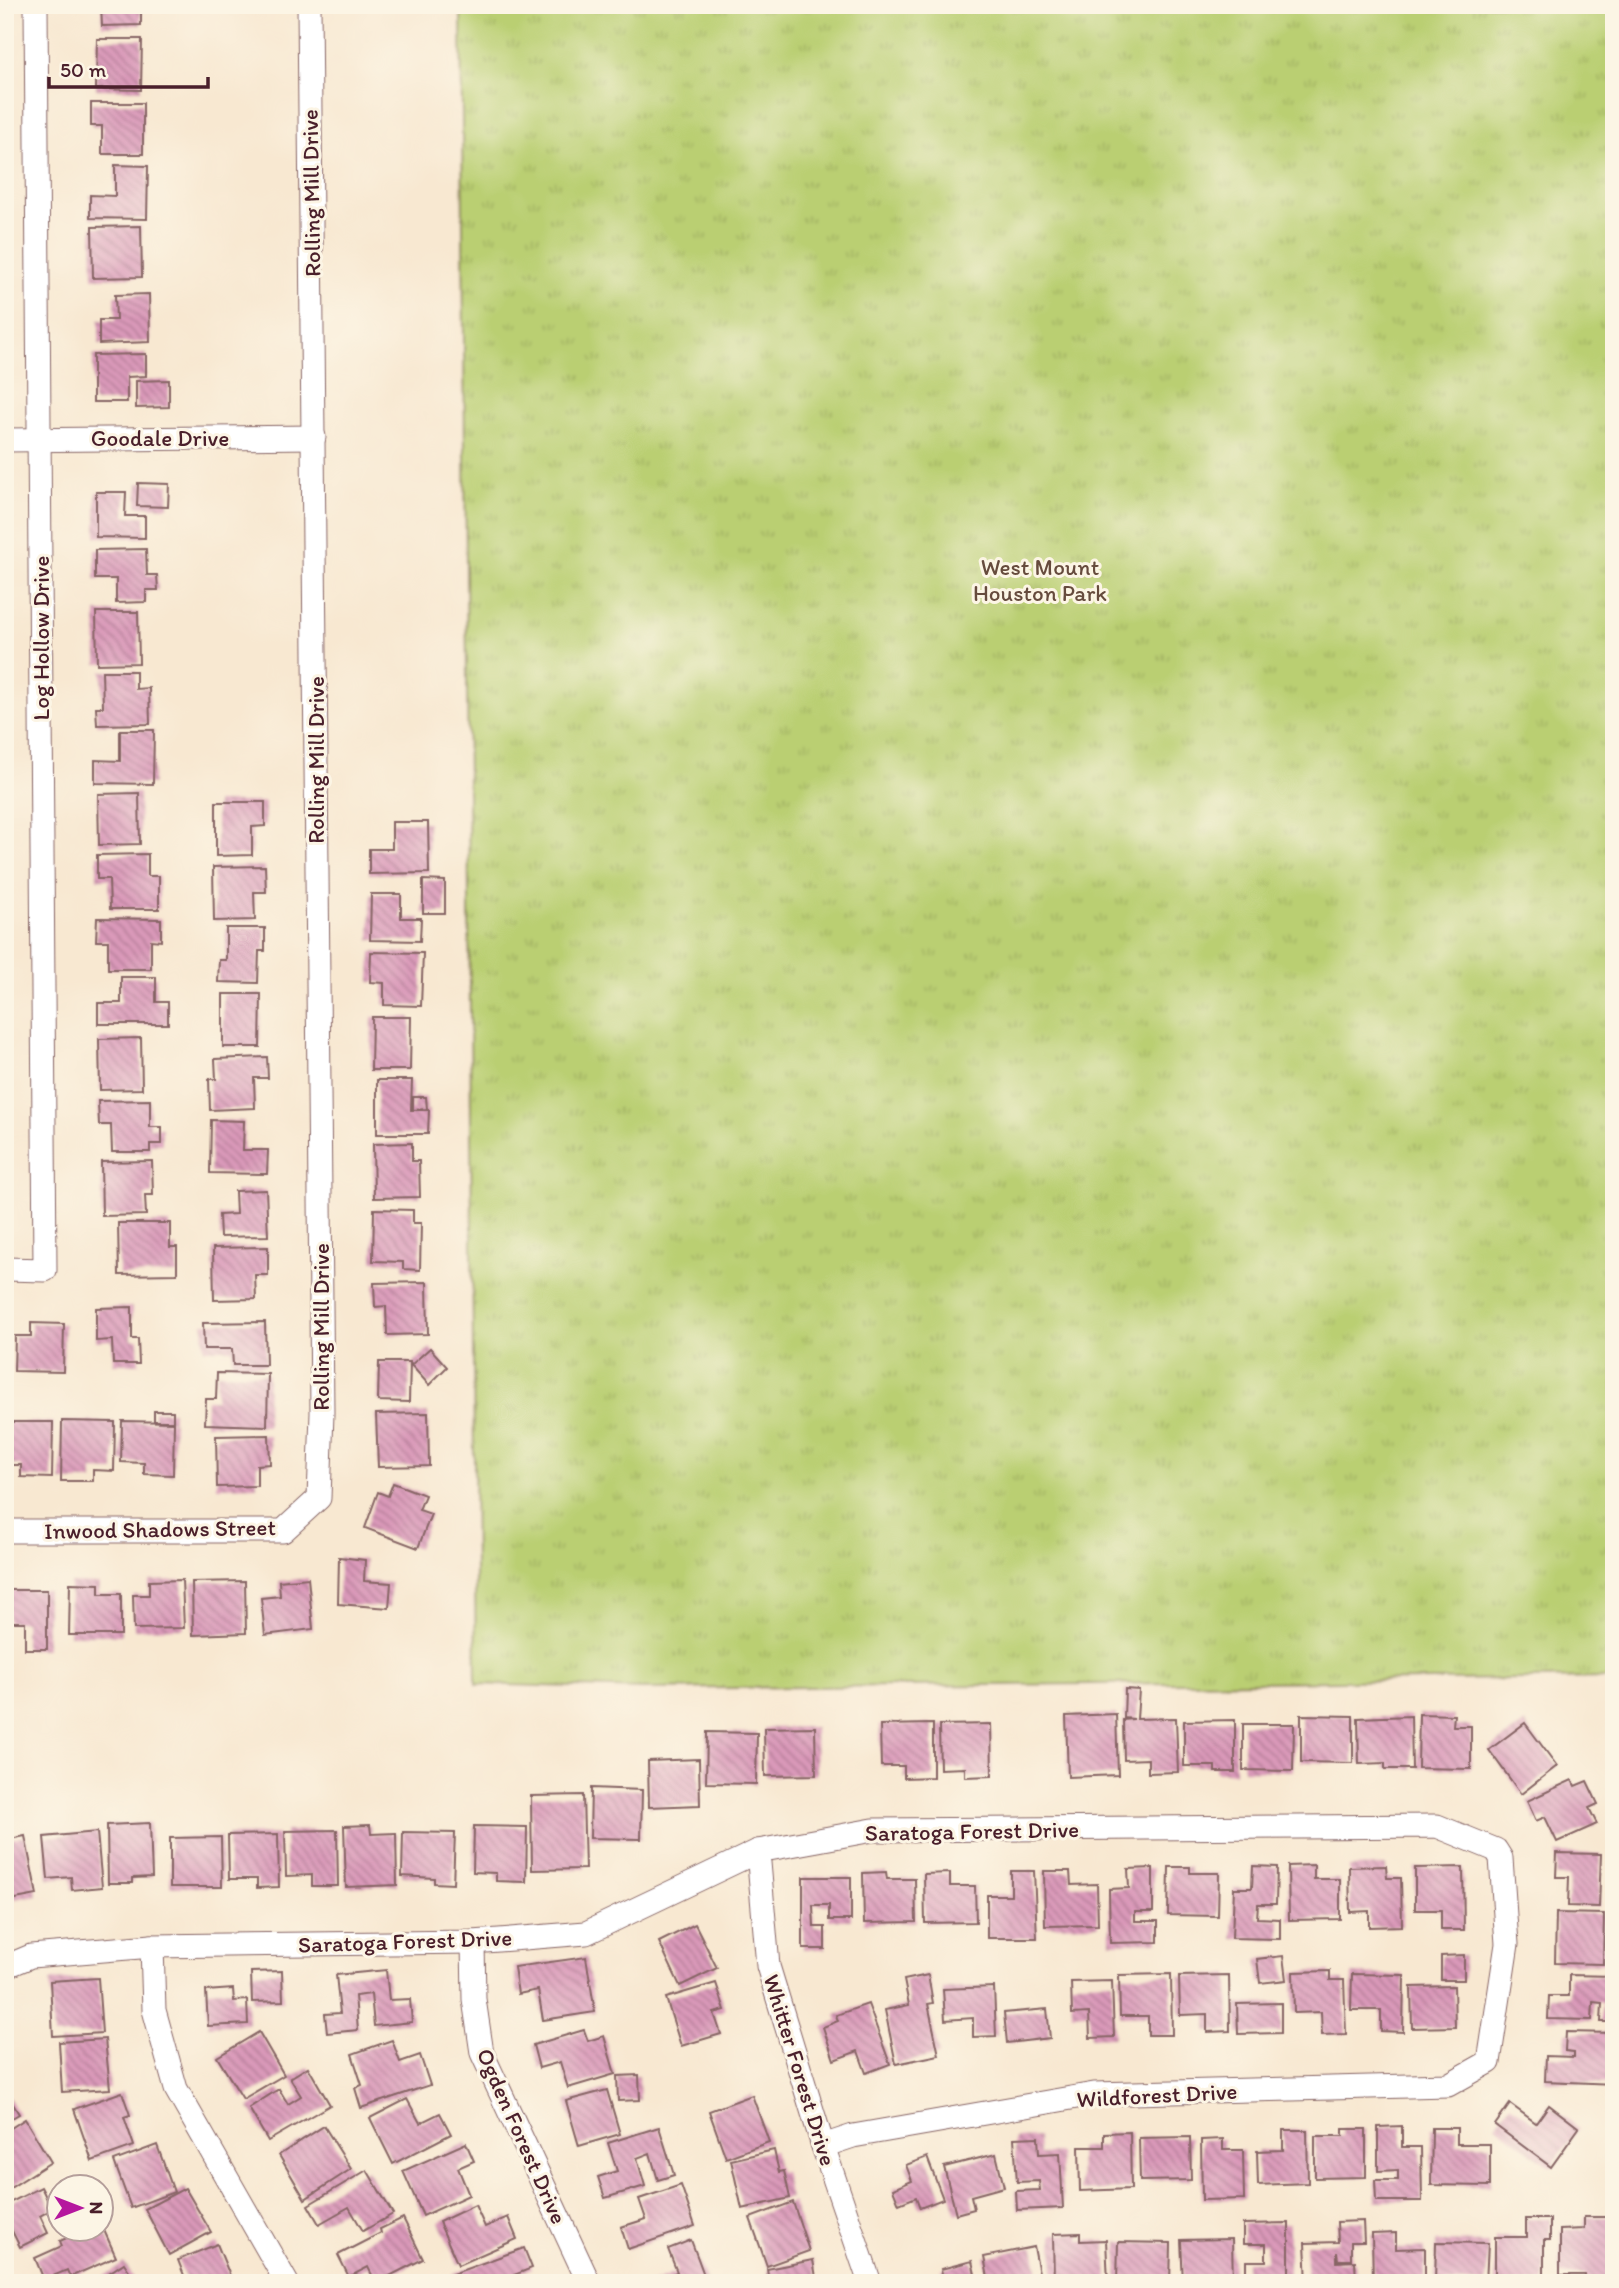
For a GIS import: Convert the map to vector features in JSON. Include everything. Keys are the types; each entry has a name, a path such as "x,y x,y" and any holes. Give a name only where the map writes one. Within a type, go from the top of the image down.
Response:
{"street":[{"name":"Log Hollow Drive","path":"5,1269 44,1270 36,5"},
{"name":"Rolling Mill Drive","path":"307,1509 319,1498 321,1413 309,5"},
{"name":"Goodale Drive","path":"5,440 314,437"},
{"name":"Inwood Shadows Street","path":"5,1531 283,1531 307,1509"},
{"name":"Saratoga Forest Drive","path":"5,1967 31,1956 152,1946 473,1942 586,1933 758,1851 873,1830 1437,1826 1496,1850 1501,1858 1507,1944 1489,2062"},
{"name":"Whitter Forest Drive","path":"758,1851 768,1966 822,2146 870,2283"},
{"name":"Ogden Forest Drive","path":"473,1942 474,1999 482,2053 589,2283"},
{"path":"152,1946 154,2010 176,2089 287,2283"},
{"name":"Wildforest Drive","path":"822,2146 853,2136 1094,2094 1448,2085 1489,2062"}],"green space":[{"name":"West Mount Houston Park","path":"461,5 1614,5 1614,1678 643,1689 476,1684"}],"building":[{"path":"101,5 141,5 141,25 102,26"},
{"path":"97,39 142,39 141,90 96,89"},
{"path":"91,103 143,103 143,154 102,154 102,126 91,126"},
{"path":"115,165 148,166 147,219 90,218 90,195 115,196"},
{"path":"141,226 142,277 93,278 92,227"},
{"path":"149,294 150,342 99,344 99,320 116,320 115,295"},
{"path":"146,354 146,376 127,377 127,402 93,402 93,355"},
{"path":"169,380 169,407 136,408 136,381"},
{"path":"138,483 169,484 168,507 137,506"},
{"path":"96,492 126,492 125,516 145,516 145,538 96,537"},
{"path":"146,549 147,575 157,575 158,590 146,590 146,602 116,603 116,579 95,579 95,550"},
{"path":"96,612 138,612 139,663 97,664"},
{"path":"102,671 136,671 136,689 149,688 150,724 97,725 96,707 103,707"},
{"path":"120,730 154,730 153,784 95,783 95,760 120,761"},
{"path":"139,793 140,844 99,845 98,794"},
{"path":"216,802 265,802 265,826 252,827 252,855 216,856"},
{"path":"392,822 428,822 429,873 369,874 369,849 392,849"},
{"path":"148,854 148,876 159,876 159,909 110,909 109,879 97,879 97,855"},
{"path":"265,866 266,892 254,892 255,920 214,921 213,867"},
{"path":"423,880 445,881 445,913 423,913"},
{"path":"371,894 401,894 401,918 421,918 420,941 370,940"},
{"path":"97,918 161,919 161,941 151,940 151,969 108,969 108,941 96,941"},
{"path":"226,928 265,928 265,951 259,951 258,983 218,982 219,960 226,960"},
{"path":"371,952 423,953 421,1006 384,1005 384,983 370,982"},
{"path":"121,977 156,977 156,1002 168,1002 168,1024 98,1024 98,1003 121,1003"},
{"path":"223,994 261,994 260,1047 223,1047"},
{"path":"372,1017 411,1017 410,1070 371,1070"},
{"path":"141,1038 142,1089 100,1090 99,1039"},
{"path":"267,1057 268,1078 254,1078 255,1108 210,1110 209,1079 216,1079 215,1059"},
{"path":"377,1080 412,1080 411,1110 429,1110 428,1134 377,1134"},
{"path":"413,1097 426,1097 427,1109 413,1110"},
{"path":"150,1100 150,1127 162,1127 162,1144 150,1144 150,1152 112,1152 111,1125 99,1125 98,1101"},
{"path":"211,1120 244,1121 243,1150 268,1150 267,1174 210,1173"},
{"path":"412,1143 412,1161 419,1161 420,1197 374,1198 373,1144"},
{"path":"152,1161 153,1195 145,1195 146,1215 102,1216 101,1162"},
{"path":"266,1190 268,1236 220,1237 219,1215 236,1214 235,1191"},
{"path":"374,1209 413,1210 413,1223 421,1223 420,1270 403,1269 403,1262 373,1261"},
{"path":"118,1223 170,1223 170,1247 177,1247 177,1274 119,1275"},
{"path":"268,1247 268,1275 255,1275 256,1299 214,1300 213,1248"},
{"path":"427,1282 428,1334 387,1335 386,1306 375,1307 374,1283"},
{"path":"132,1307 132,1339 138,1339 139,1364 113,1364 112,1340 96,1341 96,1308"},
{"path":"265,1322 266,1365 233,1365 232,1349 204,1349 203,1323"},
{"path":"31,1323 64,1324 63,1372 14,1371 15,1336 31,1336"},
{"path":"430,1348 447,1367 429,1385 411,1365"},
{"path":"379,1362 410,1362 409,1402 378,1401"},
{"path":"217,1373 268,1374 267,1426 205,1424 206,1399 216,1399"},
{"path":"154,1411 173,1411 173,1421 154,1421"},
{"path":"428,1413 429,1466 378,1467 376,1414"},
{"path":"62,1421 115,1422 114,1471 93,1470 93,1481 61,1481"},
{"path":"122,1421 174,1422 173,1475 144,1474 144,1463 121,1462"},
{"path":"5,1422 53,1422 52,1478 21,1477 21,1465 5,1465"},
{"path":"269,1435 270,1464 257,1465 257,1486 217,1487 216,1436"},
{"path":"393,1483 425,1495 419,1510 431,1514 418,1548 365,1528 378,1492 388,1496"},
{"path":"339,1557 365,1560 364,1581 391,1583 389,1608 338,1604"},
{"path":"308,1578 313,1629 265,1635 261,1598 280,1596 279,1581"},
{"path":"182,1580 184,1628 134,1629 133,1595 149,1595 149,1581"},
{"path":"245,1581 246,1633 193,1635 192,1582"},
{"path":"70,1583 99,1584 99,1594 121,1594 121,1635 69,1635"},
{"path":"8,1590 47,1590 47,1649 25,1649 25,1622 8,1622"},
{"path":"1125,1689 1139,1690 1137,1719 1176,1718 1178,1772 1148,1773 1148,1759 1124,1760 1123,1720 1134,1719 1124,1718"},
{"path":"1116,1714 1118,1775 1068,1777 1066,1716"},
{"path":"1419,1714 1454,1715 1453,1726 1471,1726 1471,1769 1418,1768"},
{"path":"1301,1715 1353,1716 1353,1763 1301,1762"},
{"path":"1411,1716 1412,1769 1385,1769 1385,1763 1359,1764 1358,1718"},
{"path":"1235,1720 1235,1772 1215,1772 1215,1766 1184,1766 1184,1721"},
{"path":"1525,1723 1557,1766 1521,1794 1489,1750"},
{"path":"933,1724 933,1777 904,1778 904,1766 881,1766 880,1725"},
{"path":"991,1724 992,1776 965,1777 965,1768 940,1769 939,1725"},
{"path":"1243,1724 1294,1724 1293,1771 1243,1770"},
{"path":"815,1727 816,1775 765,1776 764,1728"},
{"path":"707,1732 757,1733 756,1784 706,1783"},
{"path":"699,1759 700,1805 649,1807 648,1761"},
{"path":"1572,1780 1575,1786 1587,1781 1598,1804 1589,1808 1597,1824 1557,1842 1545,1817 1536,1821 1527,1801"},
{"path":"591,1788 642,1790 641,1839 590,1838"},
{"path":"583,1795 585,1869 532,1870 531,1796"},
{"path":"150,1823 152,1877 133,1878 133,1883 108,1883 107,1825"},
{"path":"370,1825 371,1834 396,1833 397,1885 346,1887 344,1826"},
{"path":"474,1826 527,1827 526,1882 496,1881 496,1873 473,1872"},
{"path":"337,1830 338,1886 312,1886 312,1875 286,1876 285,1831"},
{"path":"97,1832 102,1887 72,1890 71,1877 48,1879 44,1837"},
{"path":"403,1832 455,1833 453,1884 434,1883 434,1878 402,1876"},
{"path":"278,1834 279,1887 257,1888 257,1879 229,1879 228,1835"},
{"path":"25,1836 37,1895 5,1901 5,1840"},
{"path":"221,1837 222,1887 170,1887 170,1838"},
{"path":"1557,1853 1601,1854 1599,1907 1568,1906 1569,1877 1556,1877"},
{"path":"1314,1865 1314,1879 1340,1879 1340,1919 1289,1920 1288,1866"},
{"path":"1253,1866 1277,1867 1276,1904 1258,1904 1257,1918 1280,1919 1280,1939 1232,1938 1234,1888 1252,1888"},
{"path":"1386,1866 1387,1878 1401,1878 1402,1926 1369,1927 1369,1911 1350,1912 1349,1867"},
{"path":"1169,1867 1190,1867 1190,1873 1219,1873 1218,1916 1168,1915"},
{"path":"1463,1867 1464,1930 1441,1930 1441,1910 1415,1910 1415,1868"},
{"path":"1153,1868 1153,1912 1135,1912 1135,1921 1158,1921 1158,1942 1110,1943 1109,1889 1129,1888 1128,1869"},
{"path":"1011,1871 1034,1871 1037,1938 987,1938 987,1895 1011,1895"},
{"path":"1044,1871 1070,1871 1071,1885 1097,1884 1098,1925 1045,1926"},
{"path":"886,1872 887,1879 915,1879 916,1922 864,1923 863,1873"},
{"path":"950,1873 950,1886 975,1886 976,1922 925,1923 924,1874"},
{"path":"803,1877 851,1877 851,1920 829,1920 829,1905 813,1905 814,1927 825,1927 825,1949 803,1949"},
{"path":"1556,1913 1604,1914 1603,1964 1555,1963"},
{"path":"695,1924 717,1968 680,1986 659,1942"},
{"path":"1464,1955 1464,1980 1441,1980 1441,1956"},
{"path":"1283,1956 1286,1980 1260,1983 1257,1959"},
{"path":"586,1957 595,2012 543,2020 538,1990 518,1994 514,1967"},
{"path":"386,1970 389,2000 410,1999 412,2022 374,2026 371,1994 355,1996 358,2030 327,2033 325,2014 340,2013 336,1975"},
{"path":"282,1971 283,2001 252,2002 251,1972"},
{"path":"1330,1971 1330,1980 1344,1980 1346,2034 1322,2035 1321,2012 1294,2013 1293,1972"},
{"path":"1171,1974 1172,2035 1148,2035 1148,2016 1120,2016 1119,1975"},
{"path":"1352,1974 1404,1975 1403,2032 1381,2031 1381,2010 1351,2010"},
{"path":"928,1975 933,2003 928,2004 939,2055 896,2064 885,2010 909,2005 904,1980"},
{"path":"1229,1975 1230,2031 1207,2032 1207,2014 1180,2015 1179,1976"},
{"path":"1569,1975 1614,1976 1614,2022 1601,2022 1602,2003 1593,2002 1592,2020 1548,2019 1549,1996 1569,1996"},
{"path":"98,1978 102,2033 53,2036 50,1981"},
{"path":"1112,1981 1114,2037 1090,2038 1089,2013 1072,2014 1071,1982"},
{"path":"716,1983 725,2010 714,2013 721,2034 681,2046 666,1998"},
{"path":"1454,1986 1455,2027 1412,2028 1411,1987"},
{"path":"994,1987 996,2036 973,2037 973,2018 945,2020 943,1989"},
{"path":"233,1989 234,2001 247,2000 248,2024 208,2026 206,1991"},
{"path":"1281,2003 1281,2033 1238,2034 1237,2004"},
{"path":"868,2004 890,2064 866,2073 858,2051 834,2060 823,2027 838,2021 836,2015"},
{"path":"1047,2009 1050,2038 1007,2043 1004,2013"},
{"path":"584,2030 588,2041 604,2036 615,2074 568,2088 560,2062 539,2068 533,2045"},
{"path":"259,2032 284,2075 243,2099 217,2057"},
{"path":"1566,2032 1614,2033 1614,2084 1545,2081 1546,2056 1574,2057 1574,2052 1565,2051"},
{"path":"105,2039 110,2089 62,2092 59,2042"},
{"path":"392,2040 400,2062 420,2055 430,2085 361,2108 355,2088 362,2085 352,2054"},
{"path":"308,2067 330,2105 268,2141 249,2108 279,2089 288,2104 301,2096 290,2078"},
{"path":"639,2075 640,2100 618,2101 617,2076"},
{"path":"607,2090 620,2134 579,2146 566,2101"},
{"path":"5,2091 19,2114 5,2122"},
{"path":"122,2092 130,2115 124,2117 134,2146 92,2161 74,2109"},
{"path":"752,2095 769,2142 726,2158 709,2111"},
{"path":"407,2099 420,2123 440,2113 451,2134 393,2164 370,2118"},
{"path":"1510,2104 1536,2123 1549,2105 1579,2128 1551,2167 1495,2125"},
{"path":"25,2119 51,2162 10,2188 5,2180 5,2132"},
{"path":"324,2126 351,2169 305,2199 279,2155"},
{"path":"1402,2126 1402,2147 1421,2147 1422,2201 1376,2201 1375,2180 1398,2180 1398,2170 1378,2171 1378,2127"},
{"path":"659,2127 674,2175 658,2180 650,2153 637,2158 645,2186 605,2198 598,2177 617,2171 608,2143"},
{"path":"1432,2128 1457,2128 1457,2144 1490,2144 1490,2186 1431,2185"},
{"path":"1343,2129 1366,2129 1366,2177 1315,2178 1315,2136 1343,2136"},
{"path":"1283,2130 1307,2130 1308,2183 1258,2185 1257,2151 1283,2150"},
{"path":"1130,2132 1131,2189 1080,2191 1079,2147 1104,2147 1104,2133"},
{"path":"1038,2137 1039,2154 1060,2153 1063,2208 1017,2210 1016,2191 1040,2190 1039,2181 1017,2182 1014,2138"},
{"path":"1190,2137 1191,2180 1140,2181 1139,2138"},
{"path":"1223,2139 1223,2150 1243,2150 1244,2199 1202,2200 1201,2140"},
{"path":"466,2143 474,2161 458,2168 469,2195 423,2216 403,2171"},
{"path":"157,2145 174,2192 131,2208 114,2161"},
{"path":"774,2150 779,2172 784,2171 790,2198 742,2209 731,2160"},
{"path":"996,2154 1004,2187 971,2196 974,2209 956,2214 944,2167"},
{"path":"927,2157 943,2199 920,2208 916,2197 899,2204 893,2189 912,2181 906,2165"},
{"path":"367,2170 393,2214 363,2231 349,2207 319,2224 308,2205"},
{"path":"681,2185 695,2226 628,2249 621,2227 646,2219 639,2199"},
{"path":"41,2187 46,2197 46,2212 40,2216 46,2234 20,2247 5,2217 5,2205"},
{"path":"185,2188 211,2232 169,2255 145,2209"},
{"path":"793,2202 809,2251 767,2266 750,2218"},
{"path":"475,2205 485,2227 508,2217 517,2239 458,2265 439,2222"},
{"path":"1584,2217 1612,2217 1613,2283 1586,2283 1585,2275 1560,2275 1560,2230 1584,2229"},
{"path":"403,2218 423,2259 376,2283 368,2267 349,2277 338,2255 381,2233 380,2229"},
{"path":"1526,2219 1550,2219 1550,2240 1544,2240 1544,2283 1495,2283 1495,2237 1526,2237"},
{"path":"1363,2221 1364,2242 1351,2242 1351,2260 1338,2260 1337,2252 1337,2262 1355,2261 1356,2283 1307,2283 1305,2243 1338,2242 1337,2222"},
{"path":"1289,2223 1289,2276 1270,2276 1270,2283 1246,2283 1246,2261 1266,2261 1266,2244 1243,2244 1243,2224"},
{"path":"1080,2233 1080,2241 1106,2240 1108,2282 1054,2283 1053,2234"},
{"path":"1396,2233 1396,2249 1425,2248 1425,2283 1373,2283 1372,2234"},
{"path":"1232,2239 1233,2283 1183,2283 1181,2240"},
{"path":"691,2240 707,2283 651,2283 677,2272 668,2249"},
{"path":"60,2242 109,2242 116,2257 70,2277 67,2270 44,2280 35,2258 62,2246"},
{"path":"1118,2242 1171,2243 1170,2283 1117,2283"},
{"path":"1436,2242 1488,2243 1486,2283 1435,2283"},
{"path":"217,2244 233,2283 187,2283 178,2260"},
{"path":"1034,2247 1041,2283 989,2283 984,2257"},
{"path":"524,2248 532,2268 514,2275 517,2283 455,2283 452,2274"},
{"path":"813,2260 817,2283 769,2283 767,2269"},
{"path":"972,2261 977,2283 944,2283 941,2269"},
{"path":"124,2263 137,2283 94,2283"}]}
